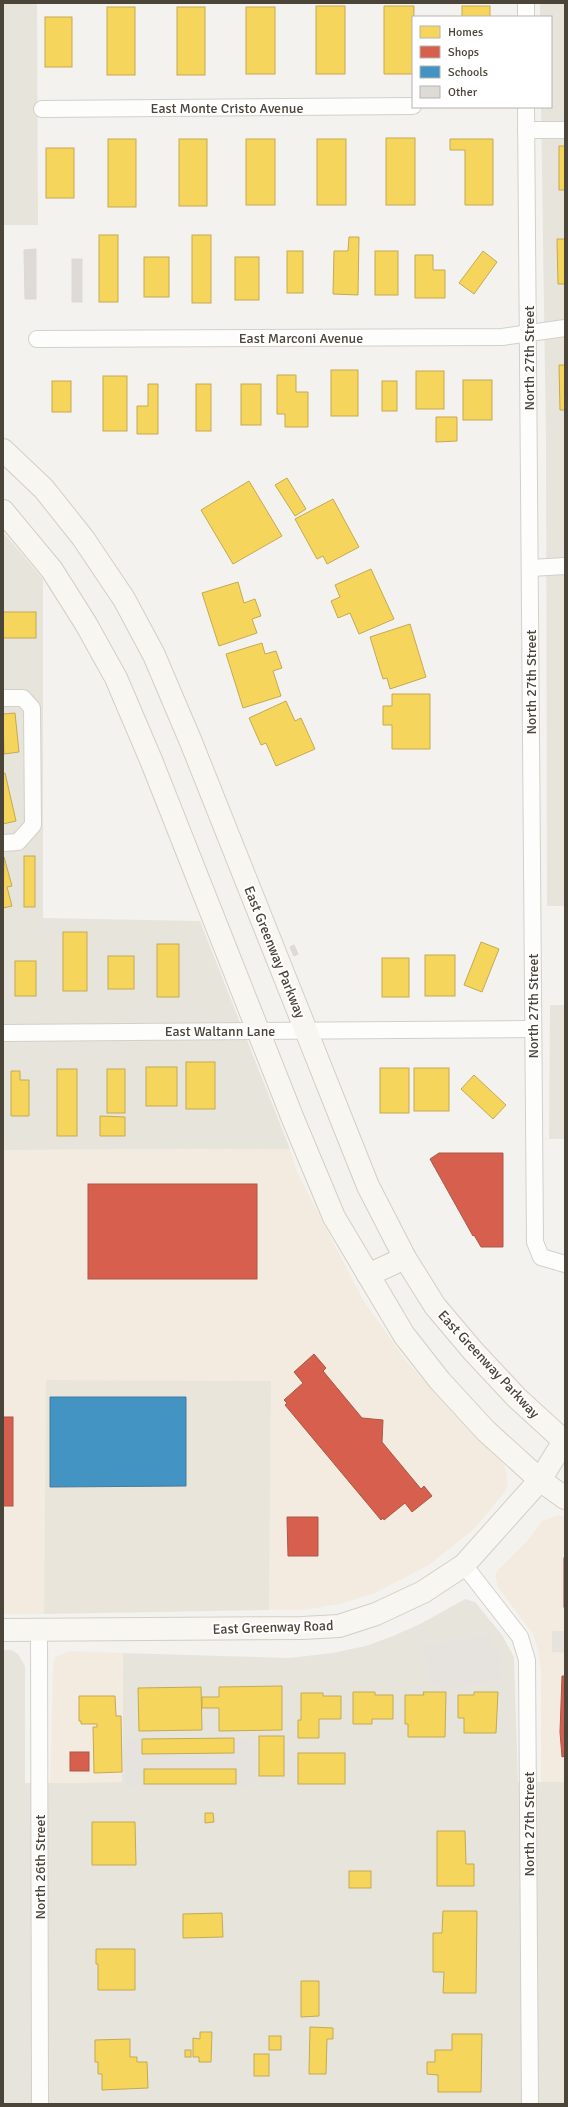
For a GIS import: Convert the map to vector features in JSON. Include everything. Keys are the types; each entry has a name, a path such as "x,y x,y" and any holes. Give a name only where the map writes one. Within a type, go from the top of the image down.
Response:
{"main road":[{"name":"East Greenway Parkway","path":"3,450 44,489 83,538 124,599 154,655 307,1031 368,1186 405,1258 435,1306 473,1351 517,1398 565,1441"},
{"path":"3,511 52,570 86,624 116,678 151,760 258,1031 334,1217 404,1335 440,1381 486,1431 540,1480 565,1498"},
{"path":"368,1275 405,1258"},
{"name":"East Greenway Road","path":"3,1630 224,1629 339,1626 376,1614 423,1592 464,1565 540,1480 565,1441"}],"street":[{"path":"526,3 526,16"},
{"name":"East Monte Cristo Avenue","path":"42,109 412,106"},
{"name":"North 27th Street","path":"526,108 531,568 535,1242 541,1257 565,1264"},
{"path":"526,130 565,130"},
{"name":"East Marconi Avenue","path":"37,339 494,337 565,328"},
{"path":"531,568 565,566"},
{"path":"3,698 22,698 32,708 34,825 18,842 3,843"},
{"name":"East Waltann Lane","path":"3,1033 533,1029"},
{"name":"North 27th Street","path":"464,1565 520,1637 527,1660 530,2104"},
{"name":"North 26th Street","path":"39,1629 40,2104"}],"shaded area":[{"path":"3,3 37,3 38,225 3,225"},
{"path":"540,3 565,3 565,906 547,906 546,439 541,108 552,108 552,16 540,16"},
{"path":"3,532 43,579 43,918 200,921 290,1149 3,1150"},
{"path":"550,1005 565,1005 565,1139 549,1139"},
{"path":"290,1149 297,1172 363,1300 404,1358 475,1437 502,1462 506,1470 508,1484 505,1492 474,1529 429,1565 375,1593 340,1604 302,1610 269,1610 271,1381 46,1380 44,1614 3,1614 3,1150"},
{"path":"46,1380 271,1381 269,1610 44,1614"},
{"path":"557,1515 565,1517 565,1782 541,1782 541,1671 538,1650 533,1634 498,1587 495,1576 498,1570 527,1541 542,1521"},
{"path":"465,1599 475,1602 502,1635 514,1657 518,1782 565,1782 565,2104 3,2104 3,1650 11,1650 18,1654 25,1666 25,1783 122,1782 123,1653 290,1658 332,1653 366,1646 393,1636 422,1623"},
{"path":"552,1631 565,1631 565,1653 552,1652"},
{"path":"490,1634 493,1648 500,1647 503,1666 500,1667 502,1680 443,1690 437,1685 430,1685 423,1646"},
{"path":"69,1651 123,1653 122,1782 50,1783 53,1664 55,1657"},
{"path":"125,1738 255,1738 255,1786 125,1786"}],"building: Homes":[{"path":"316,6 345,6 345,74 316,74"},
{"path":"384,6 414,6 414,16 412,16 412,74 384,74"},
{"path":"462,6 490,6 490,16 462,16"},
{"path":"107,7 135,7 135,75 107,75"},
{"path":"177,7 205,7 205,75 177,75"},
{"path":"246,7 275,7 275,74 246,74"},
{"path":"45,17 72,17 72,67 45,67"},
{"path":"386,138 415,138 415,205 386,205"},
{"path":"108,139 136,139 136,207 108,207"},
{"path":"179,139 207,139 207,206 179,206"},
{"path":"246,139 275,139 275,205 246,205"},
{"path":"317,139 346,139 346,205 317,205"},
{"path":"450,139 493,139 493,205 465,205 465,150 450,150"},
{"path":"559,146 565,146 565,190 559,190"},
{"path":"46,148 74,148 74,198 46,198"},
{"path":"99,235 118,235 118,302 99,302"},
{"path":"192,235 211,235 211,303 192,303"},
{"path":"349,237 359,237 358,295 333,294 334,251 348,251"},
{"path":"557,239 565,239 565,284 558,284"},
{"path":"287,251 303,251 303,293 287,293"},
{"path":"375,251 398,251 398,295 375,295"},
{"path":"483,251 497,262 474,294 459,283"},
{"path":"415,255 433,255 433,270 445,270 445,298 415,298"},
{"path":"144,257 169,257 169,297 144,297"},
{"path":"235,257 259,257 259,300 235,300"},
{"path":"559,365 565,365 565,410 560,410"},
{"path":"331,370 358,370 358,416 331,416"},
{"path":"416,371 444,371 444,409 416,409"},
{"path":"277,375 296,375 296,392 308,392 308,427 285,427 285,414 277,414"},
{"path":"103,376 127,376 127,431 103,431"},
{"path":"463,380 492,380 492,420 463,420"},
{"path":"52,381 71,381 71,412 52,412"},
{"path":"382,381 397,381 397,411 382,411"},
{"path":"148,384 158,384 158,434 137,434 137,406 148,406"},
{"path":"196,384 211,384 211,431 196,431"},
{"path":"241,384 261,384 261,425 241,425"},
{"path":"436,417 457,417 457,441 436,442"},
{"path":"287,478 306,509 295,516 275,485"},
{"path":"249,481 282,536 233,564 201,510"},
{"path":"333,499 359,547 327,564 323,556 317,559 295,519"},
{"path":"371,569 394,619 359,634 350,613 338,618 331,601 340,597 335,585"},
{"path":"238,582 244,603 255,599 261,616 252,619 257,633 219,646 202,593"},
{"path":"3,612 36,612 36,638 3,638"},
{"path":"410,624 426,677 390,689 387,678 383,679 370,637"},
{"path":"262,643 265,654 276,651 282,668 273,671 281,696 243,708 226,654"},
{"path":"392,694 430,694 430,749 392,749 392,725 383,725 383,706 392,706"},
{"path":"286,701 295,721 301,718 315,749 276,766 266,743 261,745 249,718"},
{"path":"15,713 19,752 4,754 3,714"},
{"path":"5,773 16,821 3,824 3,774"},
{"path":"24,856 35,856 35,907 24,907"},
{"path":"4,857 12,886 7,887 12,906 3,908"},
{"path":"63,932 87,932 87,991 63,991"},
{"path":"481,942 499,949 482,992 464,985"},
{"path":"157,944 179,944 179,997 157,997"},
{"path":"425,955 455,955 455,996 425,996"},
{"path":"108,956 134,956 134,989 108,989"},
{"path":"382,958 409,958 409,997 382,997"},
{"path":"15,961 36,961 36,996 15,996"},
{"path":"186,1062 215,1062 215,1109 186,1109"},
{"path":"146,1067 177,1067 177,1106 146,1106"},
{"path":"380,1068 409,1068 409,1113 380,1113"},
{"path":"414,1068 449,1068 449,1111 414,1111"},
{"path":"57,1069 77,1069 77,1136 57,1136"},
{"path":"107,1069 125,1069 125,1113 107,1113"},
{"path":"11,1071 20,1071 20,1080 29,1080 29,1116 11,1116"},
{"path":"474,1075 506,1105 493,1119 461,1089"},
{"path":"100,1116 125,1117 125,1136 100,1136"},
{"path":"282,1686 282,1730 219,1731 219,1708 202,1708 202,1697 219,1697 219,1687"},
{"path":"201,1687 202,1730 139,1731 138,1688"},
{"path":"353,1692 375,1692 375,1695 393,1695 393,1719 372,1719 372,1724 353,1724"},
{"path":"423,1692 446,1692 445,1737 408,1737 408,1724 405,1724 405,1695 424,1695"},
{"path":"474,1692 498,1692 496,1733 464,1733 464,1718 458,1718 458,1695 474,1695"},
{"path":"301,1693 323,1693 323,1696 341,1696 341,1719 319,1719 319,1738 298,1738 298,1720 301,1720"},
{"path":"79,1696 115,1696 116,1716 121,1716 122,1772 94,1773 93,1727 97,1727 97,1724 81,1724 81,1721 79,1721"},
{"path":"259,1736 284,1736 284,1776 259,1776"},
{"path":"234,1738 234,1753 142,1754 142,1739"},
{"path":"298,1753 345,1753 345,1784 298,1784"},
{"path":"144,1769 236,1769 236,1784 144,1784"},
{"path":"205,1813 213,1813 214,1822 205,1823"},
{"path":"92,1822 135,1822 136,1865 92,1865"},
{"path":"437,1831 465,1831 466,1864 474,1864 474,1886 437,1886"},
{"path":"349,1871 371,1871 371,1888 349,1888"},
{"path":"443,1911 477,1911 476,1993 443,1993 444,1972 433,1972 433,1933 442,1933"},
{"path":"222,1913 223,1937 183,1938 183,1914"},
{"path":"96,1949 135,1949 135,1990 98,1990 98,1964 96,1964"},
{"path":"301,1981 319,1981 319,2016 301,2017"},
{"path":"310,2027 333,2028 333,2039 327,2039 326,2074 309,2074"},
{"path":"200,2032 212,2032 211,2062 199,2062 199,2057 193,2057 193,2038 200,2039"},
{"path":"452,2034 482,2034 481,2092 438,2092 438,2075 427,2074 427,2062 435,2062 435,2050 452,2050"},
{"path":"269,2036 281,2036 281,2050 269,2050"},
{"path":"130,2039 130,2057 137,2057 137,2062 147,2062 148,2088 102,2090 102,2074 98,2074 98,2062 95,2062 95,2040"},
{"path":"185,2050 191,2050 191,2057 185,2057"},
{"path":"254,2054 269,2054 269,2076 254,2076"}],"building: Shops":[{"path":"439,1153 503,1153 503,1247 481,1247 474,1235 473,1236 430,1159"},
{"path":"88,1184 257,1184 257,1279 88,1279"},
{"path":"314,1354 326,1368 323,1371 362,1418 383,1420 382,1442 421,1489 424,1486 432,1496 412,1512 405,1503 384,1520 383,1518 381,1520 285,1405 287,1403 284,1400 303,1383 294,1372"},
{"path":"3,1417 13,1417 13,1506 3,1506"},
{"path":"287,1517 318,1517 318,1556 288,1556"},
{"path":"565,1558 565,1607 564,1607"},
{"path":"562,1676 565,1676 565,1756 562,1757 560,1732"},
{"path":"70,1752 89,1752 89,1771 70,1771"}],"building: Schools":[{"path":"50,1397 186,1397 186,1486 50,1487"}],"building: Other":[{"path":"36,249 36,299 25,299 24,250"},
{"path":"72,259 82,259 82,302 72,302"},
{"path":"294,945 298,954 294,956 290,947"}]}
